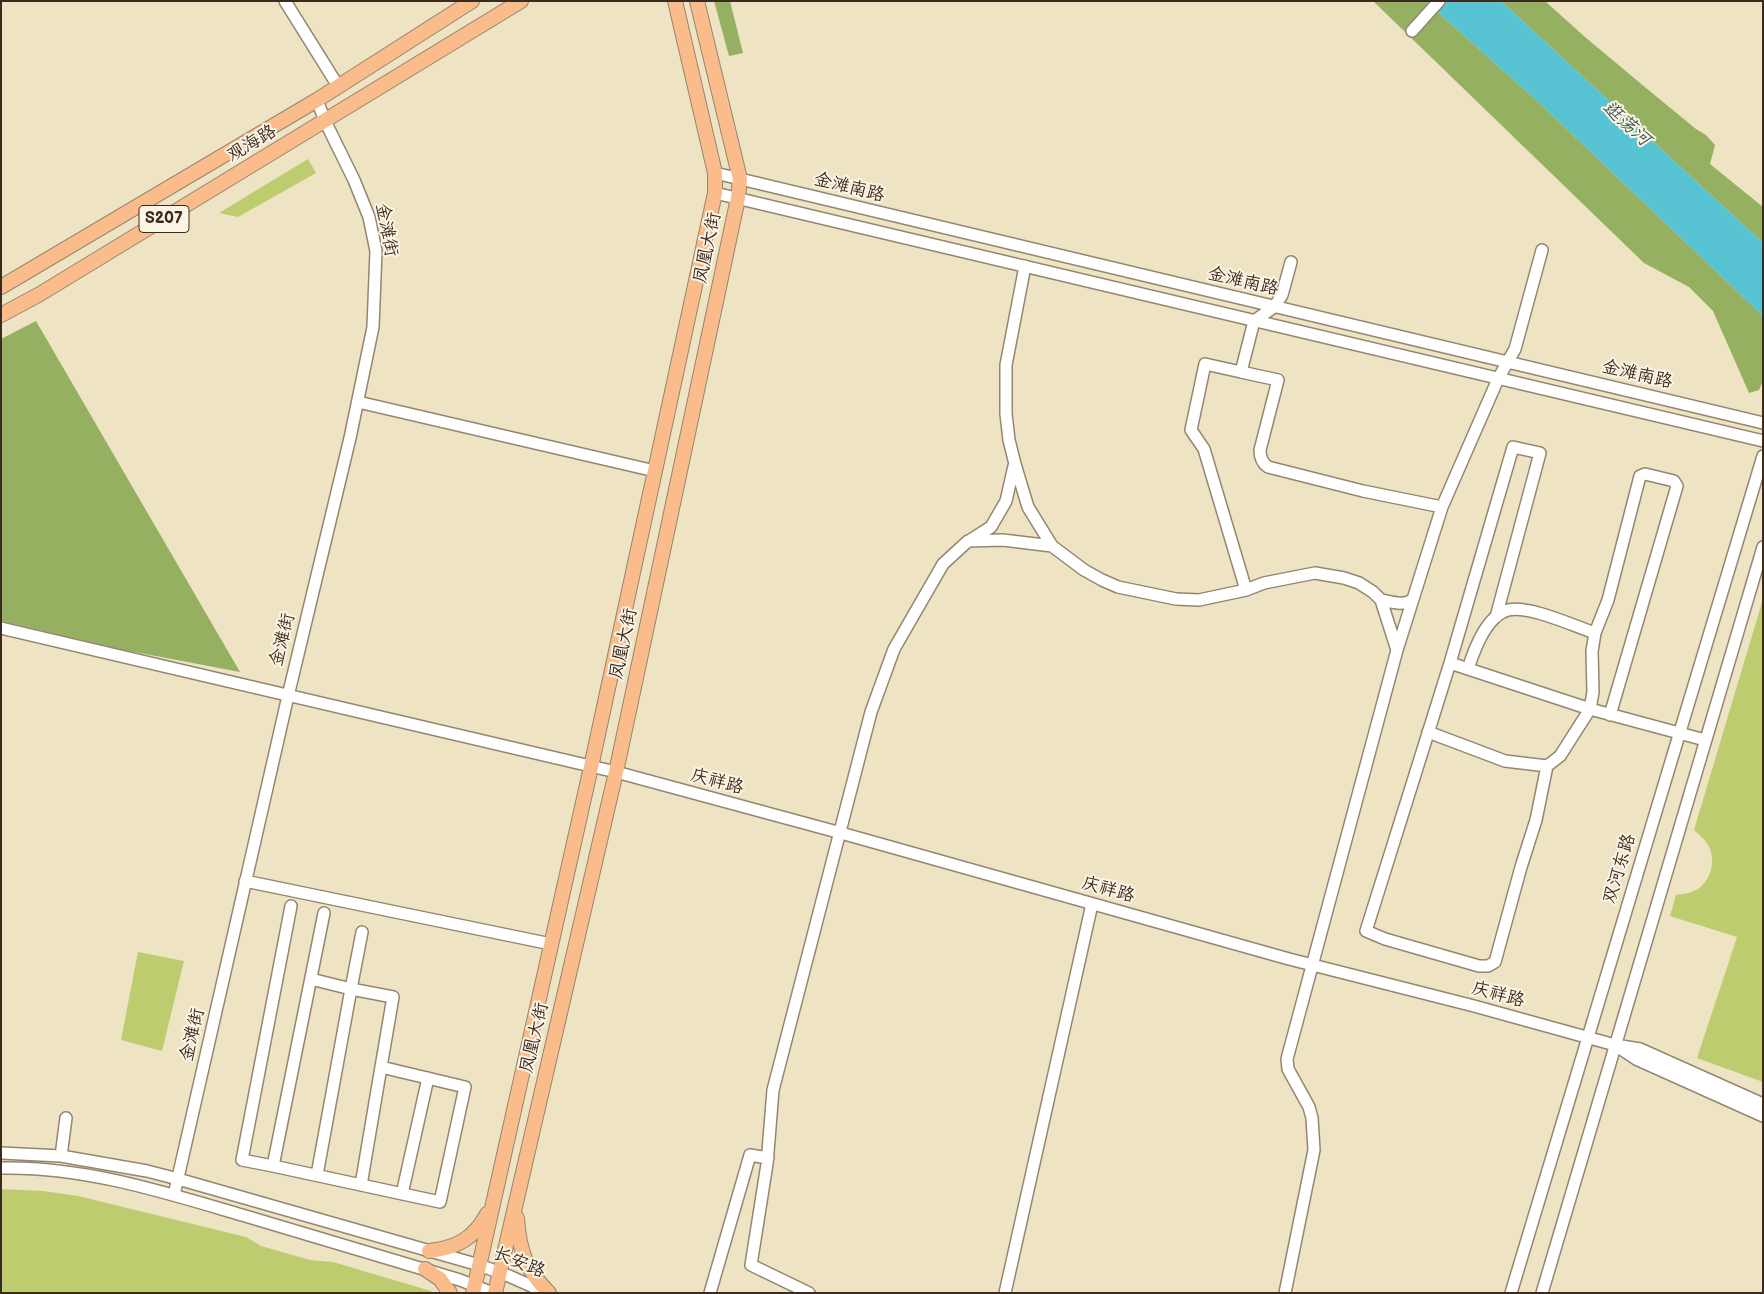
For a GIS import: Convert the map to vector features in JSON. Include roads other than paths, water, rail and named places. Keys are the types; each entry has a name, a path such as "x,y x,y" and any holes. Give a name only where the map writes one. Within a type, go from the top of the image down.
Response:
{"main road":[{"name":"观海路","path":"1,287 317,100 472,1"},
{"name":"观海路","path":"1,315 48,289 521,1"},
{"name":"凤凰大街","path":"473,1289 592,767 715,193 715,173 675,1"},
{"name":"凤凰大街","path":"494,1293 616,772 738,198 740,179 697,1"},
{"path":"701,259 700,280 702,285 710,288 714,287 717,282 724,261"},
{"path":"622,623 621,642 624,650 632,654 638,651 646,628"},
{"path":"560,907 568,884 572,880 579,879 583,882 585,890 582,918"},
{"path":"429,1251 444,1250 458,1245 473,1234 493,1202"},
{"path":"516,1202 518,1234 523,1256 536,1280 548,1293"},
{"path":"425,1269 440,1279 450,1293"}],"street":[{"path":"285,1 338,86"},
{"path":"1412,31 1439,1"},
{"name":"金滩街","path":"174,1195 245,881 358,402 373,327 376,251 369,217 317,100"},
{"name":"金滩南路","path":"715,173 1763,423"},
{"name":"金滩南路","path":"715,193 1763,441"},
{"path":"852,225 856,208"},
{"path":"1285,1293 1314,1150 1312,1118 1309,1107 1288,1069 1287,1059 1412,600 1442,507 1498,378 1515,349 1542,250"},
{"path":"1241,372 1254,320 1274,307 1282,295 1291,262"},
{"path":"1025,266 1006,365 1006,414 1014,464 1028,507 1052,546 1084,570 1118,587 1176,599 1199,600 1246,590 1264,583 1316,573 1344,578 1359,583 1381,600 1397,650"},
{"path":"1246,590 1204,448 1191,430 1205,364 1278,380 1260,450 1261,459 1268,467 1363,491 1442,507"},
{"path":"358,402 655,472"},
{"path":"1496,617 1540,453 1513,447 1450,663 1366,931 1386,939 1479,966 1488,966 1495,962 1536,820 1547,766 1560,756 1590,709 1593,692 1592,651 1595,633 1608,600 1640,476 1645,474 1674,481 1677,486 1610,715"},
{"name":"双河东路","path":"1511,1293 1763,456"},
{"path":"809,1293 751,1265 768,1158 773,1090 871,712 894,649 943,564 968,541 991,527 1006,501 1014,464"},
{"path":"968,541 1003,540 1052,546"},
{"path":"1542,1293 1763,547"},
{"path":"1381,600 1407,603 1412,600"},
{"path":"1468,669 1474,650 1483,633 1496,617 1507,610 1532,611 1595,633"},
{"name":"庆祥路","path":"1,628 616,772 1312,965 1615,1045 1640,1049 1763,1104"},
{"path":"1450,663 1590,709 1705,740"},
{"path":"1428,732 1505,761 1547,766"},
{"path":"245,881 552,944"},
{"path":"1005,1293 1092,904"},
{"path":"291,906 242,1160 440,1202 465,1087 381,1067"},
{"path":"273,1166 324,913"},
{"path":"317,1175 362,932"},
{"path":"311,979 394,997 361,1185"},
{"name":"庆祥路","path":"1615,1045 1636,1059 1763,1116"},
{"path":"402,1194 428,1078"},
{"path":"61,1156 66,1118"},
{"name":"长安路","path":"1,1153 61,1156 147,1171 479,1265 548,1293"},
{"path":"710,1293 750,1155 768,1158"},
{"path":"1,1168 54,1170 143,1187 425,1269 473,1289 494,1293"}],"water":[{"name":"逛荡河","path":"1425,1 1501,1 1763,243 1763,316 1534,98"}]}
